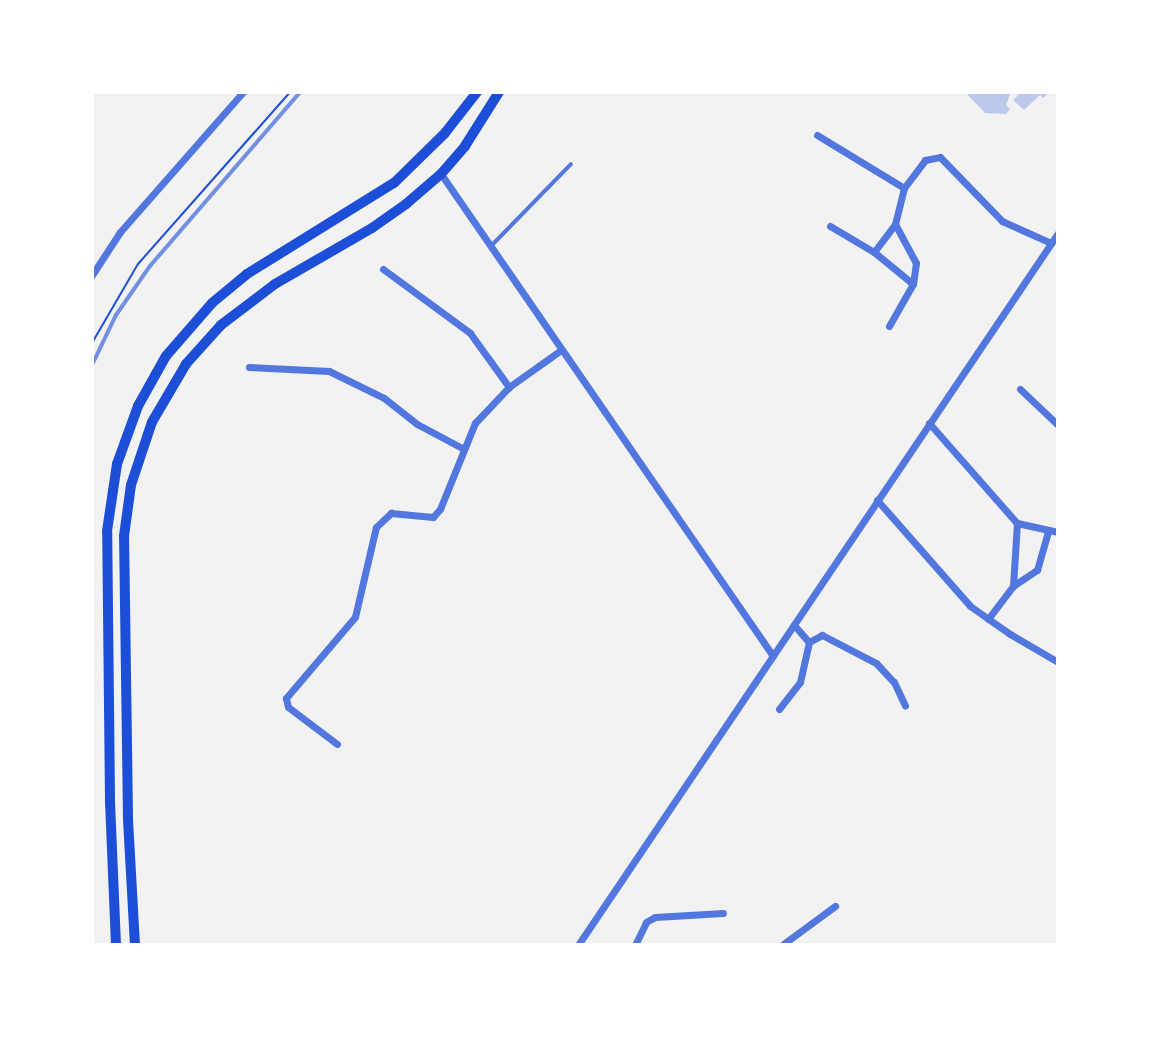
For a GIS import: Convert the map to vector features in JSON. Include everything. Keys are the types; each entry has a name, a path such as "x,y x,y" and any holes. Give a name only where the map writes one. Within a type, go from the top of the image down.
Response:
{"main road":[{"path":"116,945 110,786 107,531 117,464 138,406 166,356 212,303 247,274 394,183 445,133 477,92"},
{"path":"135,945 128,818 124,536 131,485 148,432 186,364 221,325 275,284 372,228 441,174 465,146 499,92"}],"street":[{"path":"92,275 120,232 243,92"},
{"path":"817,135 904,188"},
{"path":"874,252 895,224 904,188 925,160 938,156 1002,221 1051,243"},
{"path":"441,174 773,656"},
{"path":"889,326 913,284 916,257 895,224"},
{"path":"830,226 874,252 913,284"},
{"path":"578,945 1058,233"},
{"path":"383,269 470,333 509,387"},
{"path":"337,744 288,707 286,698 355,617 376,527 381,519 391,513 433,517 440,509 462,448 475,423 509,387 561,350"},
{"path":"249,367 329,371 384,398 417,424 462,448"},
{"path":"1020,389 1058,425"},
{"path":"929,423 1017,523 1058,532"},
{"path":"877,500 970,606 1058,662"},
{"path":"1013,586 1017,523"},
{"path":"988,619 1013,586 1037,570 1048,532"},
{"path":"779,709 800,682 806,640 794,625"},
{"path":"806,640 826,635 876,663 894,682 905,706"},
{"path":"782,945 835,906"},
{"path":"635,945 646,922 655,917 723,913"}],"lane":[{"path":"490,247 571,164"}],"path":[{"path":"92,343 138,264 290,92"}],"building":[{"path":"965,92 1011,92 1006,105 1010,109 1006,114 985,113"},
{"path":"1021,92 1050,92 1043,98 1040,95 1024,110 1013,100"}],"railway":[{"path":"92,365 116,315 150,266 300,92"}]}
